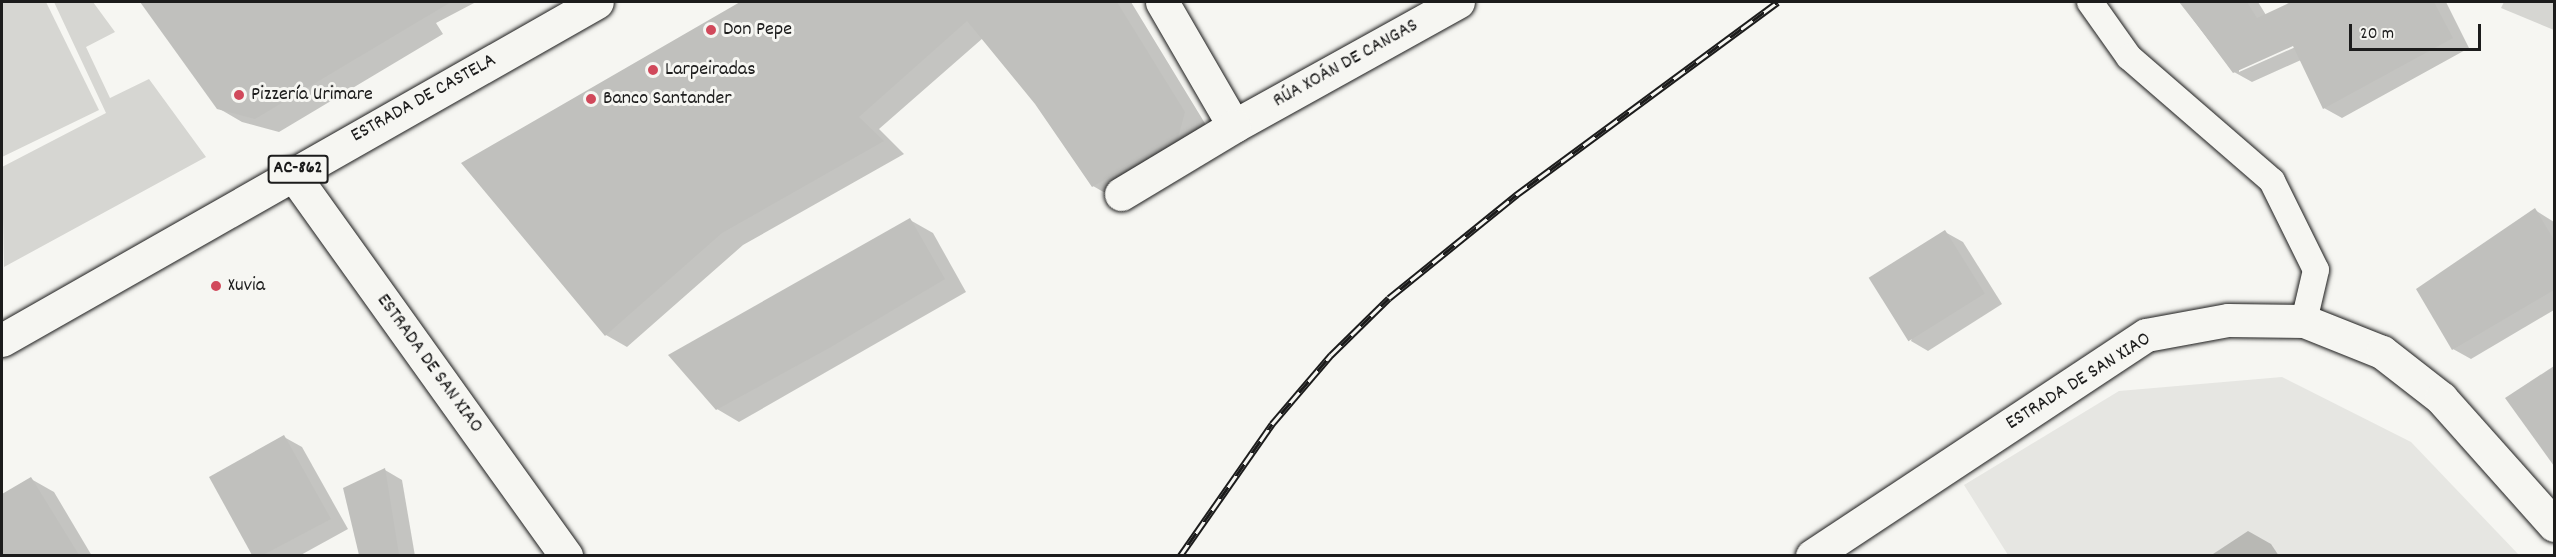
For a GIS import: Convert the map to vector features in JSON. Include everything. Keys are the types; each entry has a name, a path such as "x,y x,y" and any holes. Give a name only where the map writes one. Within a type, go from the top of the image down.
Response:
{"street":[{"name":"ESTRADA DE CASTELA","path":"2,340 292,173 597,2"},
{"path":"1162,2 1234,126"},
{"name":"RÚA XOÁN DE CANGAS","path":"1121,194 1234,126 1458,2"},
{"name":"ESTRADA DE SAN XIAO","path":"292,173 566,555"},
{"name":"ESTRADA DE SAN XIAO","path":"1812,555 2146,335 2228,320 2304,321 2382,352 2441,398 2551,512"}],"lane":[{"path":"2091,2 2129,57 2272,181 2316,270 2304,321"}],"shaded area":[{"path":"2,2 46,2 99,110 2,157"},
{"path":"54,2 93,2 115,32 86,47 110,98 149,79 206,157 4,267 2,167 106,113"},
{"path":"2504,2 2554,2 2554,30 2501,8"},
{"path":"2282,377 2411,442 2519,555 2008,555 1964,485 2119,391"}],"building":[{"path":"140,2 451,2 255,119 217,109"},
{"path":"740,2 1117,2 1185,112 1178,138 1092,187 1035,104 967,21 859,117 884,141 722,233 605,336 461,163"},
{"path":"2180,2 2247,2 2257,18 2291,2 2434,2 2453,38 2323,109 2293,46 2233,73"},
{"path":"2535,208 2554,240 2554,290 2452,350 2416,289"},
{"path":"910,218 945,279 831,347 716,410 668,355"},
{"path":"1945,230 1985,294 1908,341 1869,278"},
{"path":"2554,366 2554,466 2505,398"},
{"path":"284,435 331,519 263,555 252,555 209,477"},
{"path":"385,468 399,555 359,555 343,488"},
{"path":"31,477 79,555 2,555 2,494"}],"railway":[{"path":"1180,556 1272,424 1331,355 1389,298 1516,195 1778,2"}],"place":[{"name":"Don Pepe","path":"711,30"},
{"name":"Larpeiradas","path":"653,70"},
{"name":"Pizzería Urimare","path":"239,95"},
{"name":"Banco Santander","path":"591,99"},
{"name":"Xuvia","path":"216,286"}]}
